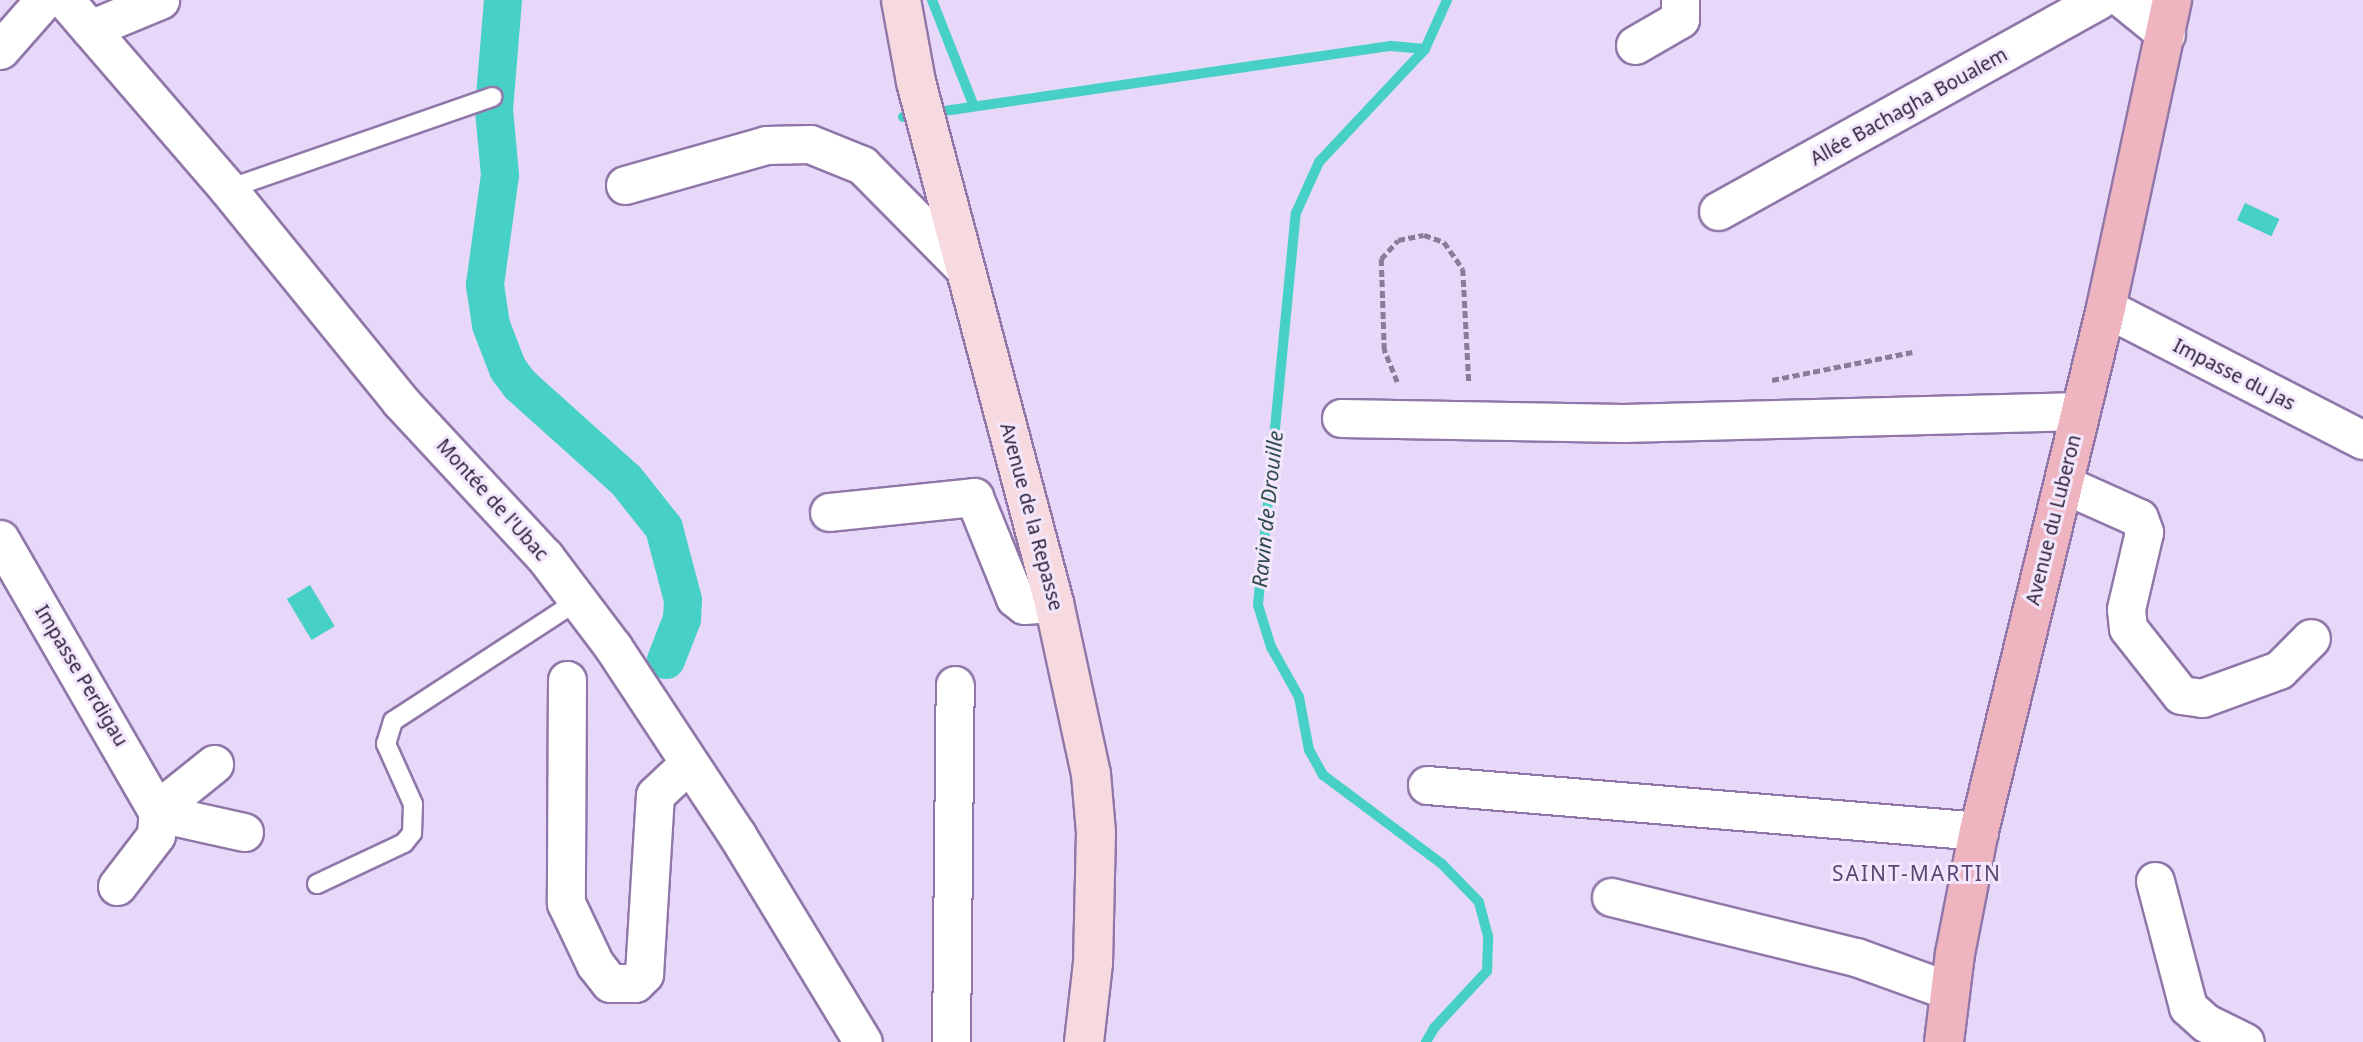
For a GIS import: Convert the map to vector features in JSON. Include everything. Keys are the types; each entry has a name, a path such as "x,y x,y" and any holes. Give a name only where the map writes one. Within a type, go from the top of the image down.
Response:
{"main road":[{"name":"Avenue du Luberon","path":"1944,1042 1950,991 1979,831 2106,308 2169,17"}],"street":[{"path":"0,50 44,0"},
{"name":"Montée de l'Ubac","path":"65,0 228,189 400,401 545,557 764,878 863,1042"},
{"path":"90,29 160,0"},
{"name":"Avenue de la Repasse","path":"901,0 916,82 1054,603 1095,805 1093,963 1084,1042"},
{"path":"1635,45 1680,19 1680,0"},
{"name":"Allée Bachagha Boualem","path":"1718,211 2098,0"},
{"path":"2124,0 2169,17"},
{"path":"625,185 766,145 810,144 862,165 964,268"},
{"name":"Impasse du Jas","path":"2106,308 2363,440"},
{"path":"1340,418 1633,423 2081,411"},
{"path":"2063,484 2139,517 2144,534 2126,622 2131,635 2181,695 2202,698 2279,670 2312,638"},
{"path":"829,512 974,497 1015,598 1024,605 1054,603"},
{"name":"Impasse Perdigau","path":"0,539 158,813"},
{"path":"567,680 566,903 595,964 610,983 635,983 644,974 653,802 657,790 688,764"},
{"path":"951,1042 955,685"},
{"path":"117,886 156,835 158,808 214,764"},
{"path":"1427,785 1979,831"},
{"path":"158,813 244,832"},
{"path":"2155,881 2188,1007 2206,1023 2245,1042"},
{"path":"1611,897 1856,957 1950,991"}],"lane":[{"path":"228,189 492,97"},
{"path":"317,884 404,843 412,833 413,804 386,744 393,721 577,601"}],"path":[{"path":"1429,420 1408,400 1391,370 1380,307 1381,259 1386,250 1398,240 1424,235 1444,242 1463,268 1470,420"}],"shaded area":[{"path":"2245,203 2279,219 2271,236 2237,220"},
{"path":"310,585 335,626 312,640 287,599"}],"waterway":[{"path":"503,0 494,110 500,175 485,285 491,325 508,369 520,385 626,480 664,528 683,600 682,619 666,660"},
{"path":"932,0 973,104"},
{"name":"Ravin de Drouille","path":"1426,1042 1434,1028 1487,971 1488,936 1479,902 1442,864 1323,775 1309,750 1299,697 1271,647 1258,605 1296,213 1319,162 1425,49 1447,0"},
{"path":"903,117 1391,46 1425,49"}],"district":[{"name":"SAINT-MARTIN","path":"1917,873"}]}
